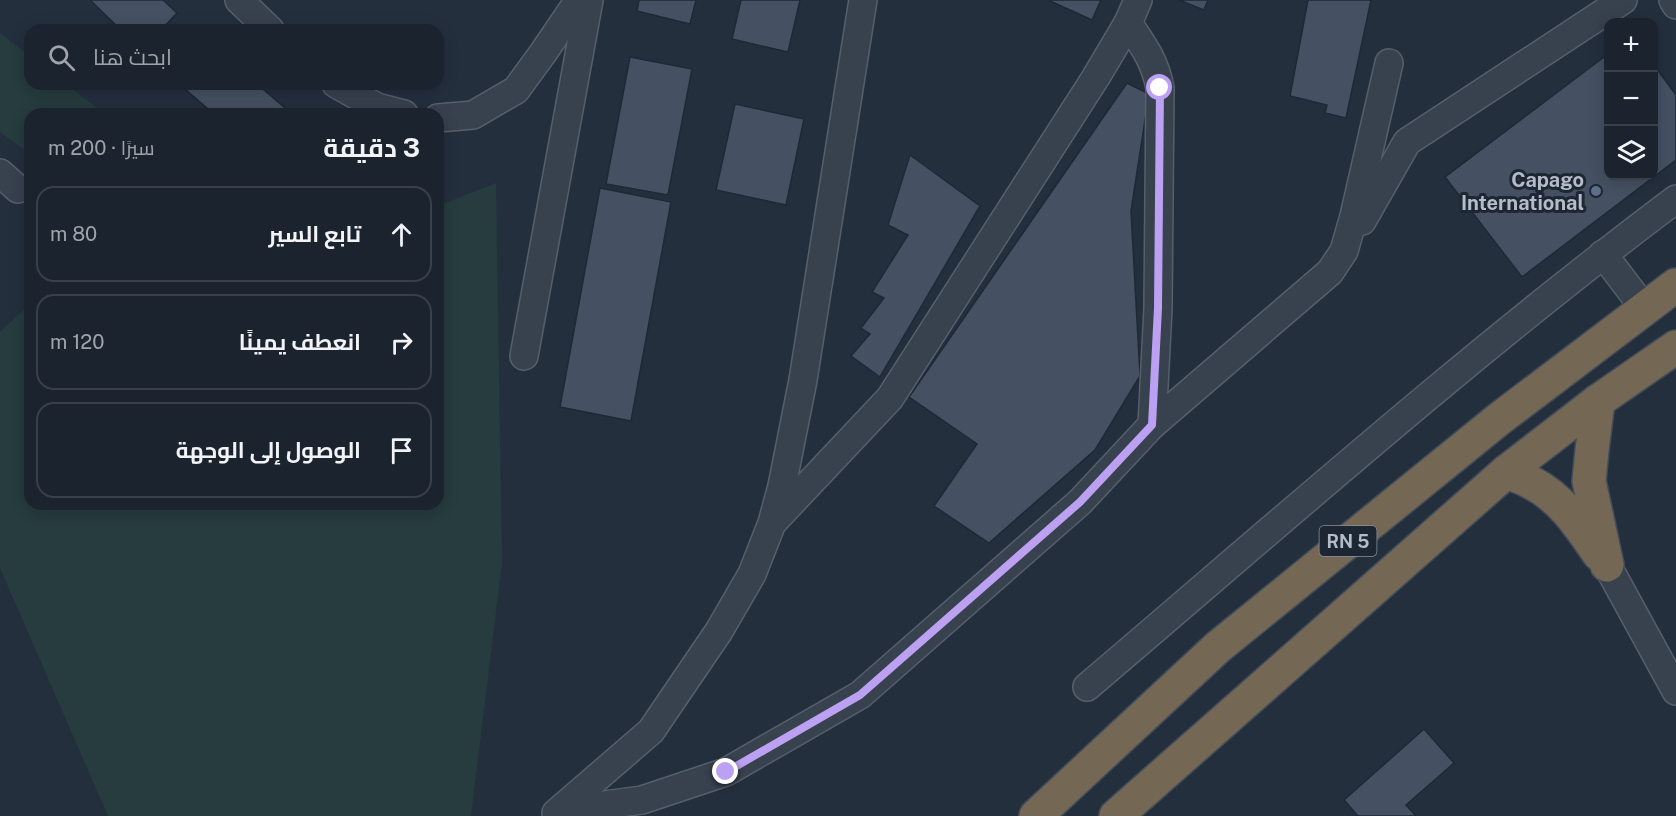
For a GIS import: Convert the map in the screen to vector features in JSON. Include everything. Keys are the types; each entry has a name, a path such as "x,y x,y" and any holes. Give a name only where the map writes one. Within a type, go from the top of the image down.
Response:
{"highway":[{"name":"RN 5","path":"1035,816 1218,647 1499,419 1676,285"},
{"name":"RN 5","path":"1116,816 1506,472 1598,400 1676,347"},
{"path":"1598,400 1589,481 1606,565"},
{"path":"1506,472 1534,483 1557,501 1578,524 1606,565"}],"street":[{"path":"239,0 264,24"},
{"path":"444,117 473,115 516,90 579,0"},
{"path":"524,356 590,0"},
{"path":"556,813 651,731 719,631 752,574 772,523 782,486 803,380 863,0"},
{"path":"556,813 642,800 726,772 860,695 1080,502 1152,425 1330,272 1407,142 1623,0"},
{"path":"1673,0 1676,5"},
{"path":"772,523 890,398 1096,77 1133,11"},
{"path":"1133,11 1152,58 1160,88 1158,308 1152,425"},
{"path":"1344,251 1389,63"},
{"path":"347,90 381,108"},
{"path":"1087,687 1444,382 1603,254 1676,199"},
{"path":"1603,254 1644,308"},
{"path":"1606,565 1676,691"}],"green space":[{"path":"0,33 24,51 24,90 74,90 96,108 24,108 24,150 0,132"},
{"path":"496,183 502,563 471,816 108,816 0,568 0,332 24,310 24,510 444,510 444,204"}],"building":[{"path":"90,0 163,0 177,13 167,24 115,24"},
{"path":"639,0 696,0 690,24 637,11"},
{"path":"741,0 800,0 788,52 732,39"},
{"path":"1048,0 1101,0 1092,20"},
{"path":"1179,0 1208,0 1204,10"},
{"path":"1308,0 1371,0 1346,118 1325,113 1327,105 1290,96"},
{"path":"630,57 692,69 668,195 606,184"},
{"path":"1604,57 1604,180 1650,180 1522,277 1445,177"},
{"path":"1658,70 1676,95 1676,160 1658,174"},
{"path":"1127,83 1149,94 1131,211 1140,376 1095,450 989,543 934,506 977,444 909,397"},
{"path":"186,90 264,90 285,108 207,108"},
{"path":"735,104 804,119 786,205 716,190"},
{"path":"910,155 980,206 880,377 851,356 870,334 861,328 884,298 872,292 908,235 888,225"},
{"path":"600,188 671,202 631,421 560,407"},
{"path":"1424,729 1454,763 1406,805 1416,816 1358,816 1344,800"}],"place":[{"name":"Capago International","path":"1596,191"}],"route":[{"path":"726,772 860,695 1080,502 1152,425 1158,308 1160,88"}]}
